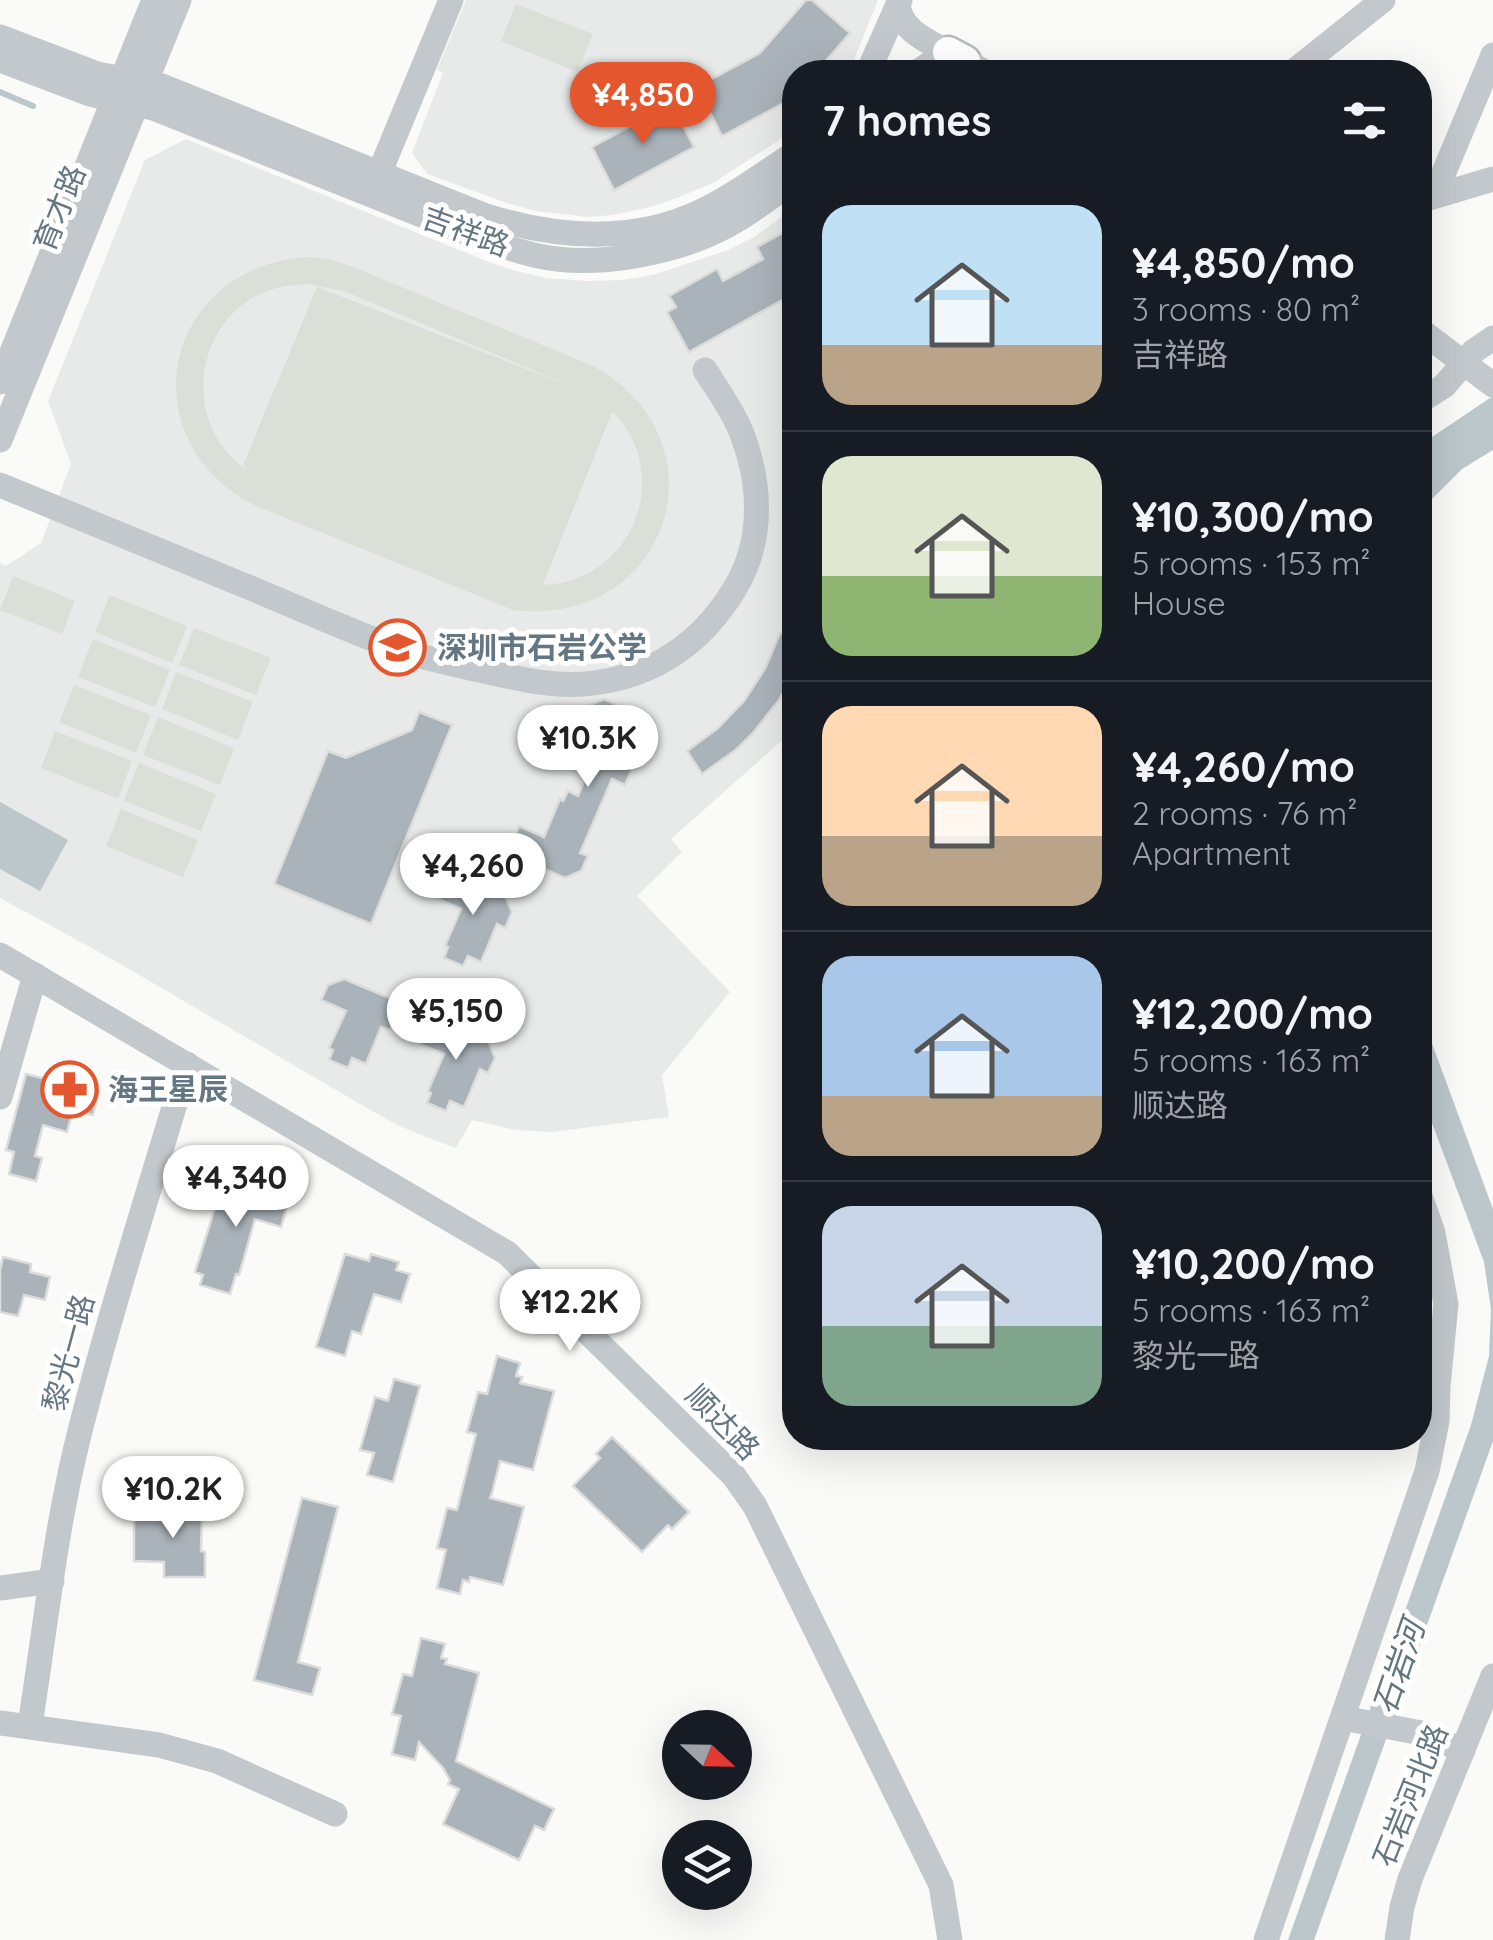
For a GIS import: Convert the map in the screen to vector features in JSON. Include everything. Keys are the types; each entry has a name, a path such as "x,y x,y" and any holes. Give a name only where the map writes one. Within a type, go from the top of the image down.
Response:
{"street":[{"name":"育才路","path":"0,440 130,91 154,0"},
{"name":"育才路","path":"0,382 130,91 179,0"},
{"path":"378,174 451,0"},
{"path":"1308,60 1384,0"},
{"path":"899,2 898,12 911,30 955,60"},
{"path":"873,60 899,2"},
{"path":"0,37 97,74 130,91"},
{"path":"1432,187 1493,55"},
{"path":"0,60 90,94 130,91"},
{"name":"吉祥路","path":"130,91 193,98 472,210 522,227 558,233 639,231 672,224 706,210 782,161"},
{"name":"吉祥路","path":"130,91 474,236 557,259 594,260 673,247 742,218 782,189"},
{"path":"1432,197 1493,180"},
{"path":"1432,394 1444,386 1474,351 1493,338"},
{"path":"1432,339 1492,385"},
{"path":"0,485 407,651 517,678 576,685 596,683 645,669 690,644 722,608 748,562 756,532 755,480 739,427 705,370"},
{"name":"顺达路","path":"0,955 507,1253 734,1476 755,1506 940,1885 950,1940"},
{"path":"0,1097 35,974"},
{"name":"黎光一路","path":"30,1725 78,1439 188,1064"},
{"path":"1432,1230 1446,1304 1438,1421 1432,1448"},
{"path":"1266,1940 1349,1719 1432,1450"},
{"path":"0,1588 52,1581"},
{"name":"石岩河北路","path":"1397,1940 1410,1879 1493,1676"},
{"path":"1349,1719 1405,1728 1463,1750"},
{"path":"0,1722 159,1746 217,1761 335,1814"}],"shaded area":[{"path":"466,0 878,0 854,60 782,60 782,138 713,183 651,207 612,215 588,217 536,211 427,174 412,153 443,73 437,70"},
{"path":"516,4 593,34 577,72 501,41"},
{"name":"深圳市石岩公学","path":"186,139 484,260 546,278 588,281 653,275 728,250 782,217 782,741 671,839 682,852 637,896 730,992 662,1075 669,1117 552,1132 516,1130 472,1120 456,1148 397,1125 0,898 0,563 6,566 41,543 71,464 48,401 145,160"},
{"path":"310,257 353,267 591,365 634,397 660,437 669,480 663,522 643,560 611,590 567,608 513,610 254,505 213,475 188,439 177,398 179,358 195,321 222,289 261,267","holes":["309,284 344,291 585,392 317,287 244,468 225,450 212,428 205,404 208,355 218,332 234,312 256,296 282,287","612,412 629,433 639,458 640,505 633,526 606,561 588,573 566,582 543,585"]},
{"path":"13,576 75,601 62,634 0,610"},
{"path":"110,595 187,626 172,663 95,632"},
{"path":"194,628 271,658 256,695 179,665"},
{"path":"93,639 170,670 155,707 78,677"},
{"path":"176,672 253,702 238,740 162,709"},
{"path":"74,685 151,715 136,753 59,722"},
{"path":"158,717 234,748 220,785 143,755"},
{"path":"55,731 132,761 118,799 41,768"},
{"path":"139,763 216,794 201,831 124,801"},
{"path":"121,809 198,840 183,877 106,846"}],"water":[{"path":"1493,396 1493,450 1462,469 1432,499 1432,437"},
{"path":"0,802 68,840 40,891 0,869"},
{"name":"石岩河","path":"1432,1044 1493,1209 1493,1441 1314,1940 1288,1940 1471,1425 1489,1356 1491,1309 1484,1262 1432,1123"}],"building":[{"path":"806,0 812,0 850,33 826,60 782,60 782,104 722,136 697,87 760,53"},
{"path":"672,104 694,147 614,190 592,147"},
{"path":"782,233 782,300 689,352 667,312 676,307 669,296 717,269 723,281 763,259 757,247"},
{"path":"782,634 779,700 737,749 702,774 687,751 718,728 744,701"},
{"path":"604,699 649,719 656,736 649,751 641,748 625,785 612,779 580,853 588,856 581,871 565,878 519,858 513,842 519,826 544,837 560,799 563,801 568,791 578,796 605,732 581,722 587,706"},
{"path":"419,712 452,725 371,924 274,884 328,751 346,758 412,730"},
{"path":"460,876 505,896 512,912 505,928 497,924 481,962 468,956 463,966 444,958 461,909 436,898 443,883"},
{"path":"344,979 390,998 396,1015 390,1030 381,1027 366,1064 352,1058 348,1068 329,1060 333,1050 329,1048 346,1011 321,1000 328,985"},
{"path":"443,1021 488,1041 495,1058 488,1073 480,1069 464,1107 450,1101 446,1111 427,1103 444,1054 419,1044 426,1028"},
{"path":"52,1072 80,1079 78,1087 99,1092 93,1115 73,1110 67,1132 43,1125 35,1156 42,1158 36,1181 9,1174 14,1152 6,1150 26,1074 50,1080"},
{"path":"224,1179 248,1186 250,1179 278,1188 276,1195 289,1199 281,1227 255,1219 230,1294 200,1285 203,1275 195,1272"},
{"path":"345,1254 369,1261 371,1254 399,1262 396,1270 410,1274 401,1302 374,1294 361,1334 352,1331 345,1356 316,1347"},
{"path":"3,1257 31,1264 30,1272 50,1277 45,1300 24,1295 18,1316 0,1312"},
{"path":"497,1356 520,1363 516,1376 522,1377 520,1383 554,1391 533,1470 500,1461 490,1498 524,1507 503,1585 470,1577 469,1582 463,1580 460,1594 437,1588 446,1550 437,1548 447,1508 457,1510 476,1434 467,1432 478,1392 487,1394"},
{"path":"394,1379 420,1386 393,1482 367,1475 374,1453 360,1450 375,1397 388,1401"},
{"path":"612,1437 689,1512 672,1529 668,1525 642,1552 573,1486 600,1458 596,1454"},
{"path":"302,1498 338,1507 298,1662 320,1668 312,1695 254,1680"},
{"path":"173,1501 198,1501 205,1577 164,1577 164,1562 134,1561 134,1518 173,1518"},
{"path":"421,1638 445,1644 441,1658 447,1659 445,1664 479,1673 456,1761 554,1809 544,1830 535,1826 519,1860 443,1824 459,1789 448,1784 450,1780 443,1768 419,1742 415,1760 392,1754 401,1716 392,1714 403,1674 412,1676"}],"waterway":[{"path":"0,92 33,106"}],"place":[{"name":"深圳市石岩公学","path":"398,647"},
{"name":"海王星辰","path":"69,1089"}]}
